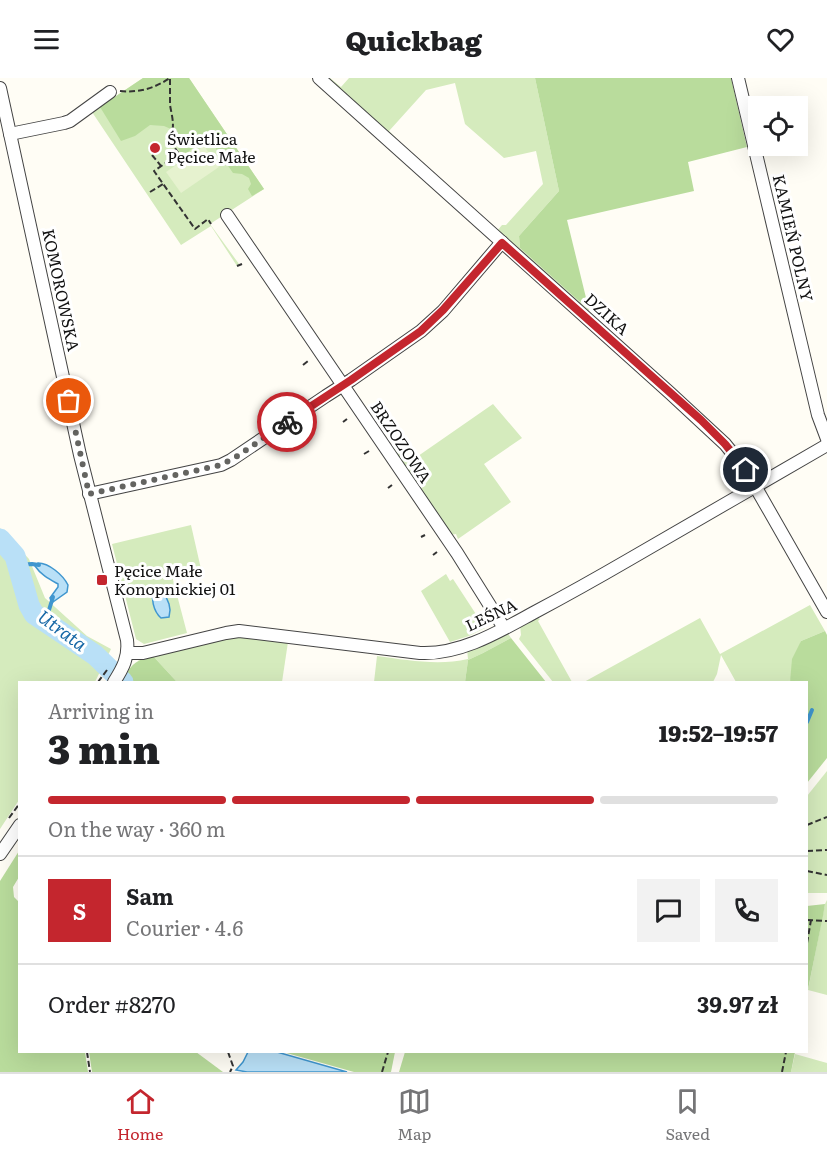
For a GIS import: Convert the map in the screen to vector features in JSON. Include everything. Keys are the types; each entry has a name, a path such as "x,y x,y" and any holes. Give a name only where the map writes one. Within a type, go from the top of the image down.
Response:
{"street":[{"name":"DZIKA","path":"319,78 725,444 751,476 827,612"},
{"name":"KAMIEŃ POLNY","path":"738,78 821,426 827,439"},
{"name":"KOMOROWSKA","path":"0,88 89,494 127,640 128,653"},
{"path":"10,134 70,121 110,92"},
{"name":"BRZOZOWA","path":"228,215 457,553 504,628"},
{"path":"89,494 227,462 429,325 502,243"},
{"name":"LEŚNA","path":"128,653 143,653 239,631 431,653 461,647 504,628 573,591 827,445"},
{"path":"118,677 128,653"},
{"path":"0,854 18,828"}],"path":[{"path":"110,92 147,90 170,79 170,104 173,119 169,139 179,154 154,171 195,229 208,219 211,224"},
{"path":"152,154 161,166"},
{"path":"150,192 163,184"},
{"path":"237,267 242,264"},
{"path":"303,365 308,361"},
{"path":"343,422 347,419"},
{"path":"364,454 369,451"},
{"path":"388,488 392,485"},
{"path":"421,537 425,534"},
{"path":"433,555 437,552"},
{"path":"99,681 103,675"},
{"path":"808,825 827,818"},
{"path":"808,851 827,850"},
{"path":"808,871 827,875"},
{"path":"808,937 811,920 827,921"},
{"path":"87,1053 90,1072"},
{"path":"228,1053 233,1066 230,1072"},
{"path":"382,1072 388,1053"},
{"path":"782,1072 786,1053"}],"green space":[{"path":"143,78 189,78 264,189 210,224 239,264 237,266 211,226 181,245 92,112"},
{"path":"143,78 189,78 264,189 252,196 248,189 251,184 249,178 233,173 210,140 207,142 202,140 188,152 181,154 171,129 150,125 135,136 121,141 100,107"},
{"path":"326,78 330,78 341,87 349,78 535,78 559,191 519,236 520,248 589,310 587,312 497,231 502,225 506,225 543,184 536,151 504,158 465,124 455,83 426,90 389,131 396,138 394,140"},
{"path":"535,78 731,78 747,147 688,162 694,191 567,220 589,310 520,248 519,236 559,191"},
{"path":"204,146 219,167 181,193 166,172"},
{"path":"493,404 522,438 484,464 511,502 458,539 456,534 450,535 420,490 423,486 419,480 416,482 391,448 396,446 408,463"},
{"path":"191,525 201,569 172,576 187,633 144,644 136,639 112,544"},
{"path":"0,528 29,559 45,598 87,636 111,649 95,681 18,681 18,802 0,829"},
{"path":"446,574 450,581 453,579 485,628 450,642 421,591"},
{"path":"810,605 825,631 801,641 790,681 735,681 721,655 714,681 586,681 700,618 720,654"},
{"path":"536,617 540,619 538,621 571,681 552,681 519,639 520,625"},
{"path":"825,631 827,635 827,758 808,782 808,681 790,681 792,659 801,641"},
{"path":"507,632 511,638 468,660 465,681 374,681 377,656 411,661 457,661 468,659 467,649"},
{"path":"235,636 288,642 282,681 176,681 153,656"},
{"path":"511,638 545,681 465,681 468,660"},
{"path":"153,656 176,681 130,681 125,677 130,668 136,662"},
{"path":"827,771 827,893 808,893 808,795"},
{"path":"18,853 18,879 13,887 14,897 18,901 18,1053 85,1053 88,1072 0,1072 0,881"},
{"path":"827,900 827,995 808,990"},
{"path":"825,904 808,989 808,906"},
{"path":"89,1053 197,1053 223,1072 92,1072"},
{"path":"287,1053 395,1053 391,1072 354,1072"},
{"path":"405,1053 795,1053 791,1072 399,1072"},
{"path":"795,1054 827,1063 827,1072 791,1072"}],"water":[{"path":"38,563 55,570 68,585 67,592 53,602 50,598 58,584 40,572 35,566"},
{"path":"161,585 170,610 169,617 161,618 154,608 152,596 153,588"},
{"path":"248,1053 280,1053 347,1072 247,1072 236,1070"}],"waterway":[{"name":"Utrata","path":"0,539 15,556 29,605 34,614 95,655 122,681"},
{"path":"18,565 39,565"},
{"path":"44,622 53,597"},
{"path":"808,720 812,710"}],"way so far":[{"path":"69,401 89,494 221,465 287,422"}],"place":[{"name":"Świetlica Pęcice Małe","path":"155,148"},
{"name":"Pęcice Małe Konopnickiej 01","path":"102,580"}],"route":[{"path":"287,422 421,331 443,310 502,243 701,420 746,470"}]}
